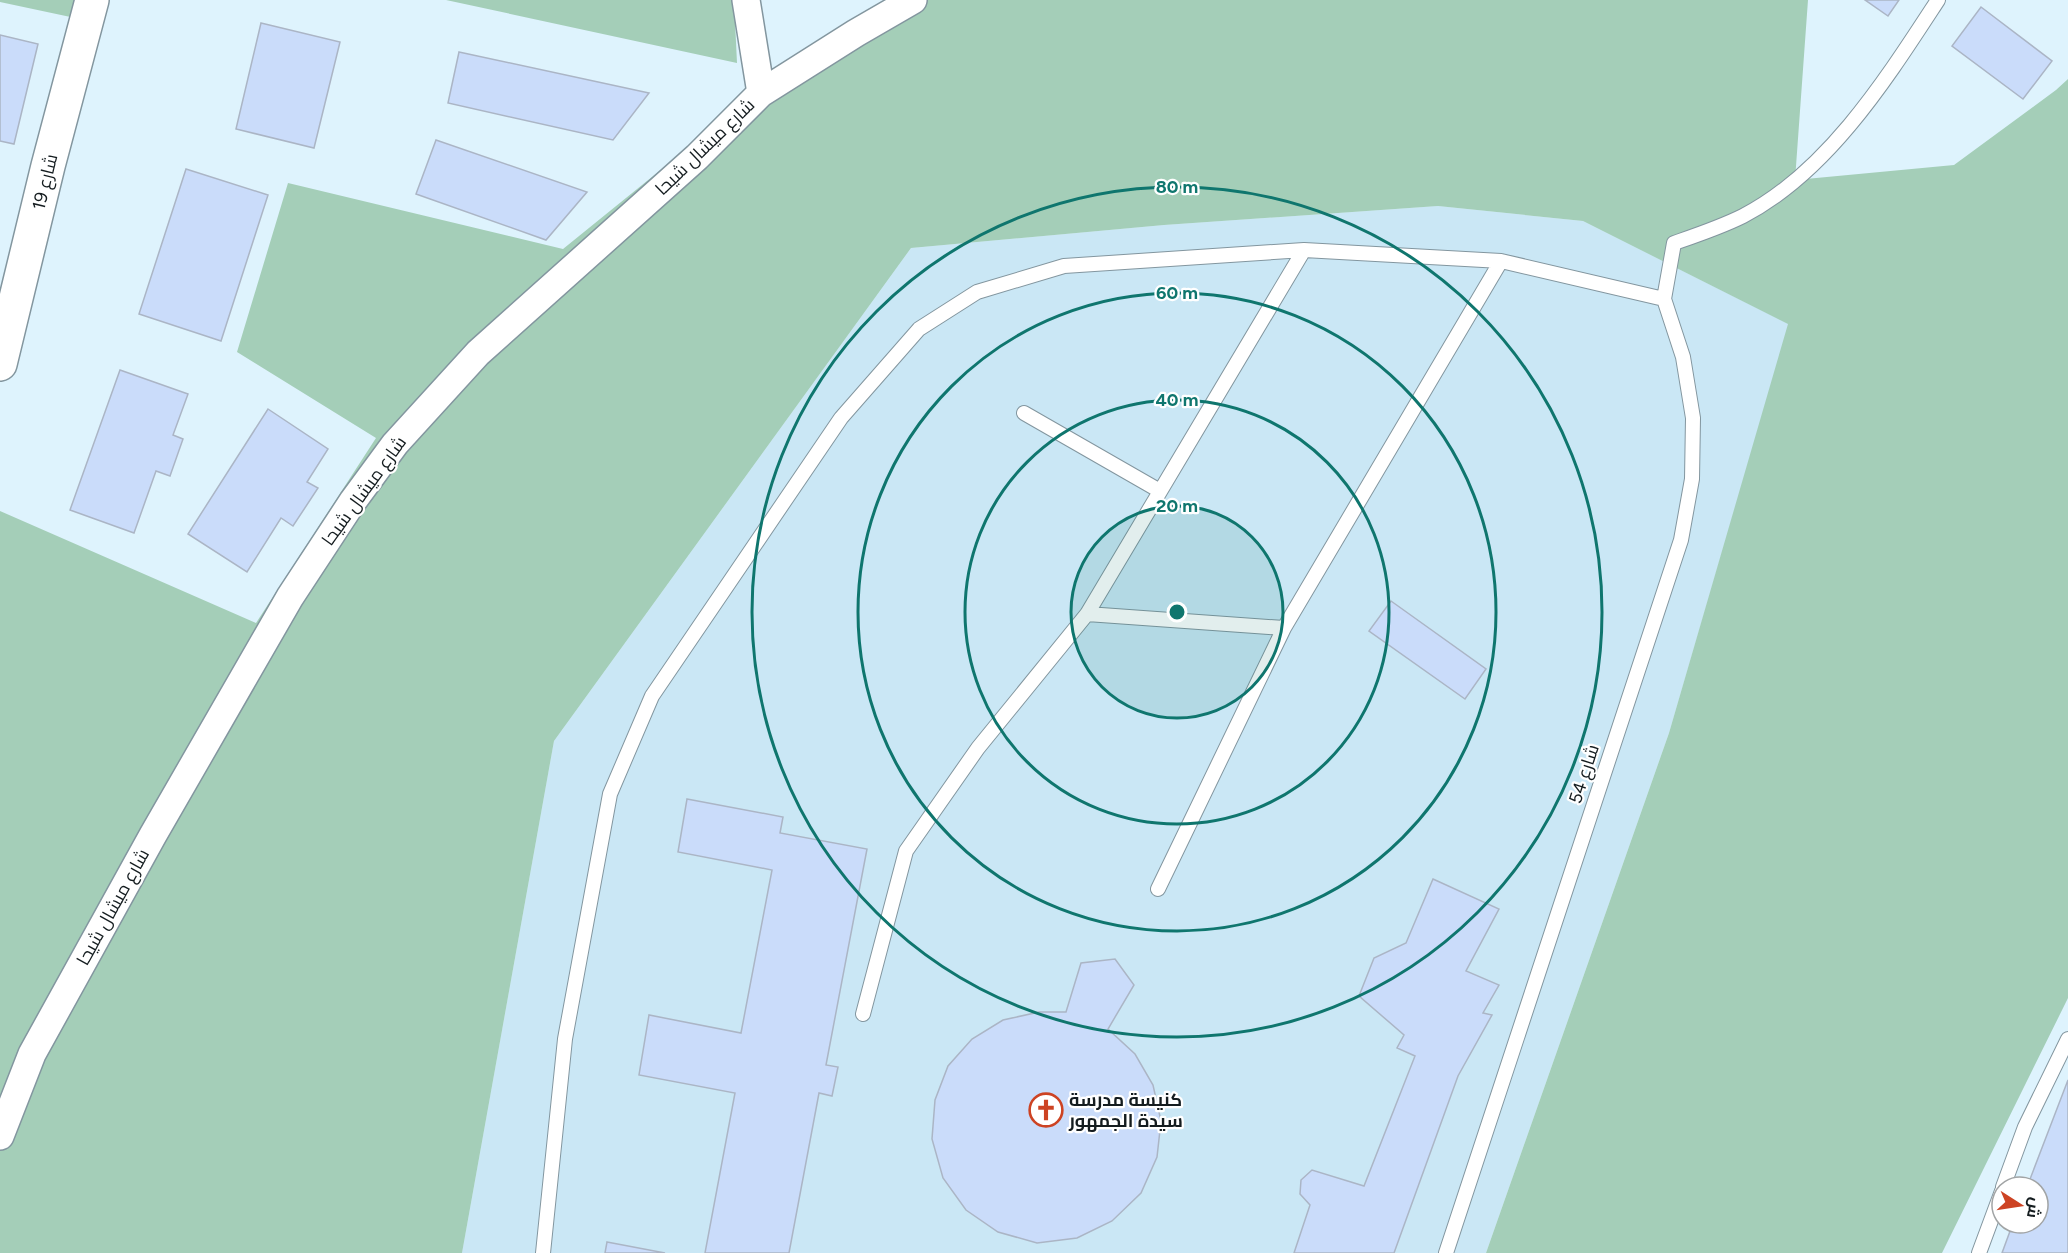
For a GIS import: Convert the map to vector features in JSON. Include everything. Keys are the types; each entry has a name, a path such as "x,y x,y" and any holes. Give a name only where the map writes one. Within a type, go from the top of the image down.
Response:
{"main road":[{"name":"شارع 19","path":"0,364 48,166 92,0"}],"street":[{"path":"746,0 761,93"},
{"name":"شارع ميشال شيحا","path":"0,1136 32,1054 153,834 290,597 353,501 395,444 478,353 697,157 761,93 913,0"}],"lane":[{"path":"543,1253 565,1039 610,794 652,696 841,418 920,329 977,292 1064,266 1304,250 1501,261 1664,299 1674,243 1743,216 1788,186 1839,138 1908,46 1938,0"},
{"path":"863,1014 906,851 978,748 1087,614 1304,250"},
{"path":"1158,889 1284,628 1501,261"},
{"name":"شارع 54","path":"1446,1253 1681,540 1692,479 1693,418 1683,357 1664,299"},
{"path":"1024,413 1160,491"},
{"path":"1087,614 1284,628"},
{"path":"2008,1175 2025,1127 2068,1039"},
{"path":"1979,1253 1990,1224"}],"shaded area":[{"path":"1438,206 1583,221 1789,324 1669,733 1486,1253 462,1253 554,741 911,248 1164,225"}],"green space":[{"path":"0,0 99,0 94,22 0,2"},
{"path":"446,0 734,0 737,63"},
{"path":"895,0 1808,0 1795,180 1954,165 2068,79 2068,998 1942,1253 1486,1253 1669,733 1788,324 1583,221 1438,206 1164,225 911,248 554,741 462,1253 0,1253 0,511 256,623 376,438 237,352 288,183 563,249 763,87"}],"building":[{"path":"1865,0 1899,0 1888,16"},
{"path":"1981,7 2052,61 2023,99 1952,46"},
{"path":"261,23 340,42 314,148 236,129"},
{"path":"0,35 38,44 14,144 0,141"},
{"path":"459,52 649,93 613,140 448,103"},
{"path":"436,140 587,192 546,240 416,194"},
{"path":"186,169 268,195 221,341 139,314"},
{"path":"120,370 188,394 173,435 183,439 170,476 156,471 134,533 70,510"},
{"path":"268,409 328,449 307,482 318,488 293,526 281,518 247,572 188,534"},
{"path":"1391,601 1486,669 1465,699 1369,631"},
{"path":"687,799 783,817 780,833 867,849 826,1065 838,1067 832,1096 819,1093 789,1253 705,1253 735,1093 639,1075 649,1015 741,1033 772,870 678,852"},
{"path":"1433,879 1499,909 1466,971 1499,985 1483,1013 1492,1015 1458,1076 1394,1253 1294,1253 1310,1205 1300,1194 1301,1180 1312,1170 1364,1186 1415,1056 1397,1048 1404,1035 1359,996 1374,958 1406,943"},
{"name":"كنيسة مدرسة سيدة الجمهور","path":"1115,959 1134,985 1108,1029 1135,1054 1153,1085 1161,1121 1157,1157 1141,1193 1112,1221 1077,1238 1037,1243 998,1232 966,1210 943,1178 932,1139 935,1100 948,1066 972,1039 1003,1020 1039,1012 1066,1012 1081,963"},
{"path":"2068,1080 2068,1253 2002,1253 2009,1235 2050,1235 2050,1175 2032,1175"},
{"path":"607,1242 665,1253 605,1253"}],"place":[{"name":"كنيسة مدرسة سيدة الجمهور","path":"1046,1110"}]}
